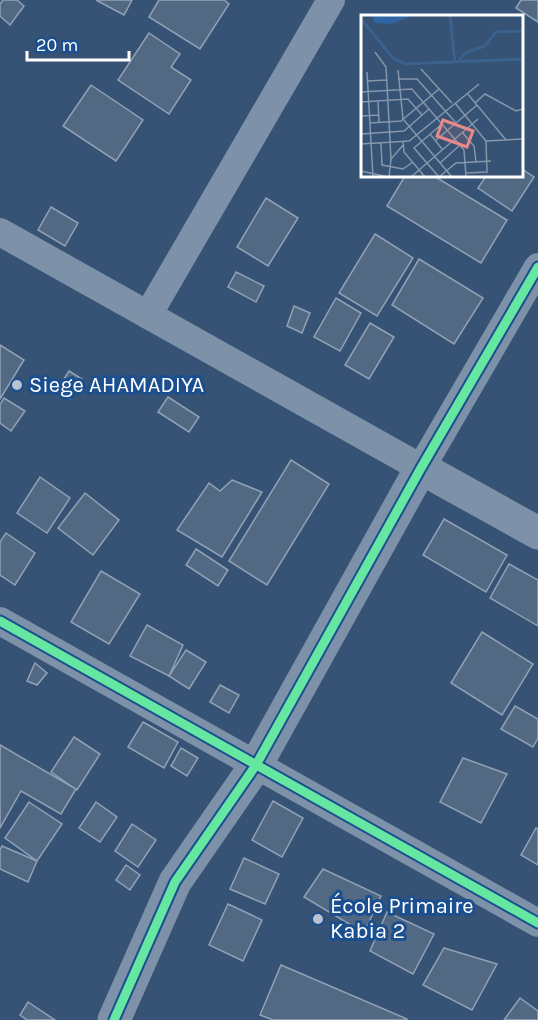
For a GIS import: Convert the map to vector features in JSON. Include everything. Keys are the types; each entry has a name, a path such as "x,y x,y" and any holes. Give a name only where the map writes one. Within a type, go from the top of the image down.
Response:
{"street":[{"path":"148,315 331,0"},
{"path":"0,232 538,533"},
{"path":"123,1016 175,882 256,765 421,468 538,267"},
{"path":"0,621 538,923"}],"building":[{"path":"3,0 17,0 24,6 10,25 0,16 0,4"},
{"path":"96,0 132,0 124,15"},
{"path":"159,0 224,0 229,4 200,49 149,17"},
{"path":"521,0 538,0 538,22 516,8"},
{"path":"149,33 180,54 171,67 191,80 169,114 118,80"},
{"path":"91,85 143,120 116,161 63,126"},
{"path":"523,170 534,177 512,211 478,188 485,177 523,177"},
{"path":"404,177 436,177 507,220 481,263 387,206"},
{"path":"266,198 298,218 268,266 237,247"},
{"path":"51,207 78,223 65,246 38,230"},
{"path":"375,234 413,258 377,316 339,293"},
{"path":"419,259 483,298 454,344 392,305"},
{"path":"236,272 264,286 256,302 228,287"},
{"path":"336,298 361,313 340,351 314,337"},
{"path":"294,306 310,313 302,333 287,326"},
{"path":"370,323 394,337 369,379 345,365"},
{"path":"0,345 24,360 0,399"},
{"path":"69,371 82,379 70,399 57,390"},
{"path":"168,397 199,417 189,432 158,412"},
{"path":"4,398 25,411 11,431 0,423 0,405"},
{"path":"291,460 329,484 267,585 229,561"},
{"path":"40,477 70,498 47,533 17,513"},
{"path":"232,480 262,492 222,557 177,530 209,483 220,491"},
{"path":"85,493 119,520 93,555 58,528"},
{"path":"444,519 507,555 486,592 423,555"},
{"path":"6,533 35,553 15,585 0,575 0,542"},
{"path":"196,549 228,570 218,586 186,565"},
{"path":"509,564 538,580 538,626 490,598"},
{"path":"101,571 140,594 109,644 71,622"},
{"path":"147,625 183,645 169,676 130,656"},
{"path":"482,632 533,664 502,715 451,683"},
{"path":"186,650 206,662 189,689 169,676"},
{"path":"35,663 47,673 37,685 27,681"},
{"path":"220,685 239,695 229,713 210,702"},
{"path":"515,706 538,719 538,738 533,747 501,729"},
{"path":"143,722 178,742 164,768 128,747"},
{"path":"74,737 100,754 77,790 51,772"},
{"path":"0,745 76,789 61,814 21,791 0,828"},
{"path":"181,748 198,758 187,776 171,766"},
{"path":"463,758 507,774 481,823 440,802"},
{"path":"273,801 303,818 282,857 252,840"},
{"path":"29,802 62,824 37,861 5,838"},
{"path":"96,802 117,817 100,842 79,828"},
{"path":"132,824 156,840 138,867 115,851"},
{"path":"536,828 538,829 538,865 521,855"},
{"path":"2,846 37,861 28,882 0,869"},
{"path":"244,858 279,874 265,904 230,889"},
{"path":"126,865 140,875 130,890 116,880"},
{"path":"323,869 381,896 364,933 304,897"},
{"path":"228,904 262,920 243,961 209,945"},
{"path":"387,912 434,934 413,974 370,951"},
{"path":"444,948 497,964 472,1010 423,985"},
{"path":"281,965 407,1020 273,1020 260,1015"},
{"path":"520,998 538,1011 538,1020 504,1020"},
{"path":"28,1002 55,1020 27,1020 20,1015"}],"cycle path":[{"path":"114,1020 175,882 256,765 421,468 538,267"},
{"path":"0,621 538,923"}],"place":[{"name":"Siege AHAMADIYA","path":"17,385"},
{"name":"École Primaire Kabia 2","path":"318,919"}]}
